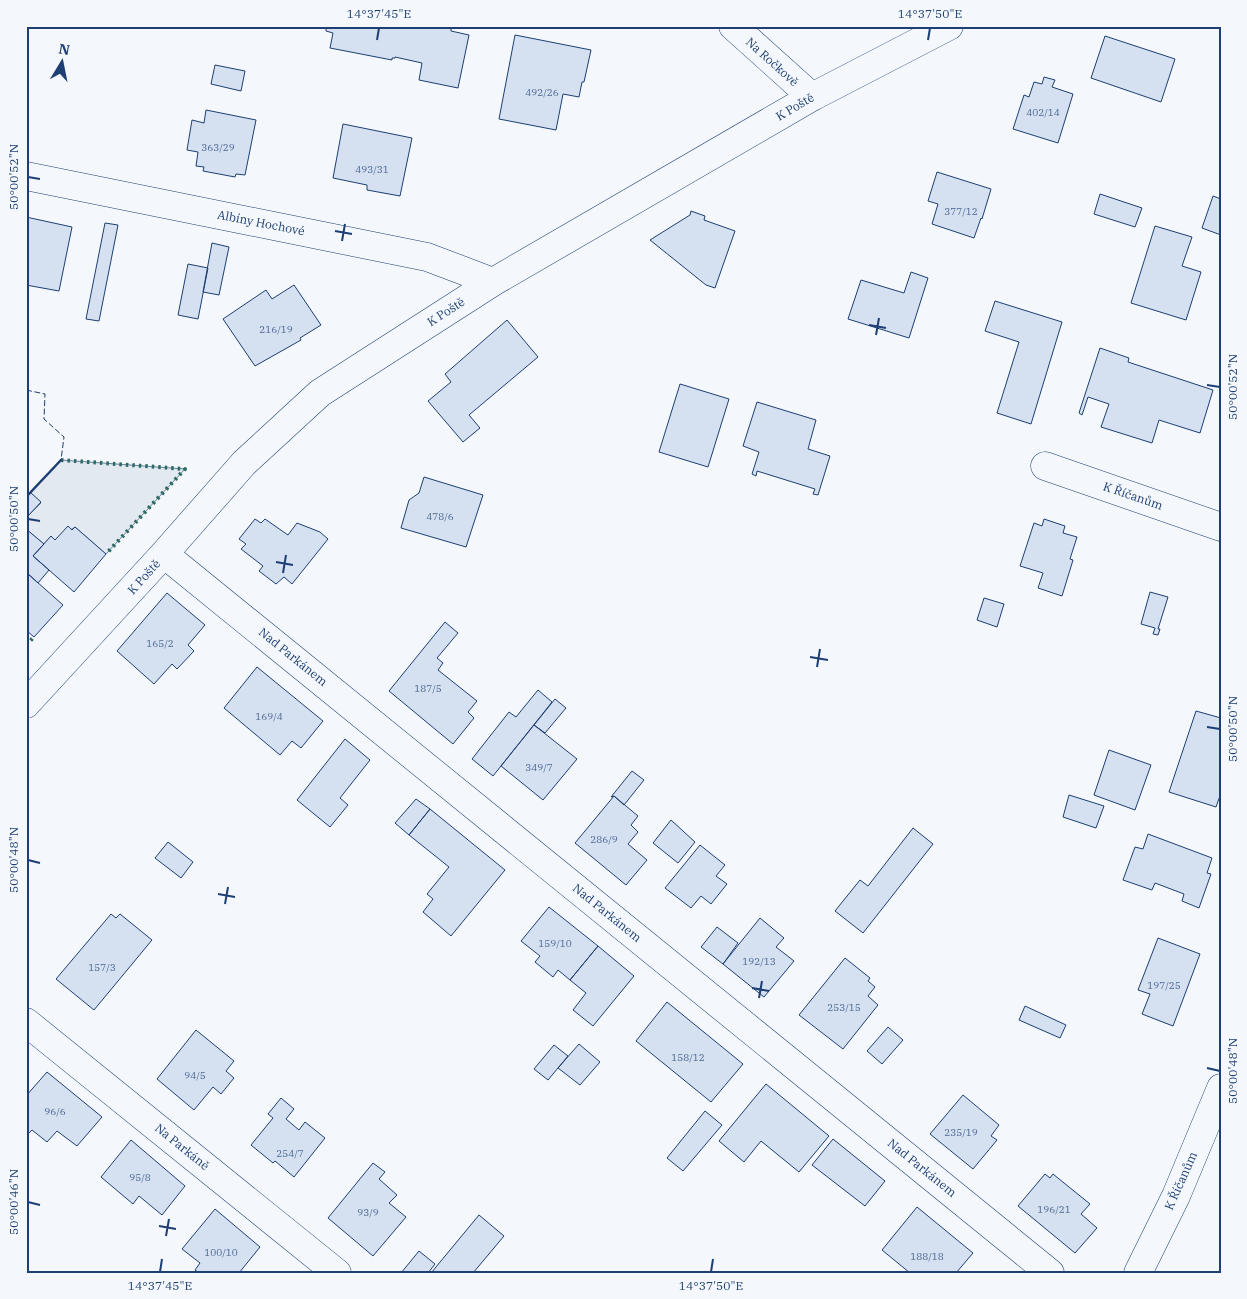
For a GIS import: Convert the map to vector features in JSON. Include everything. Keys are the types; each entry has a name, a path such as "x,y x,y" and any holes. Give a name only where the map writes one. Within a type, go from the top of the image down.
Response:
{"street":[{"name":"Na Ročkově","path":"732,26 812,97"},
{"name":"K Poště","path":"26,704 164,554 244,463 320,393 493,282 812,97 948,26"},
{"name":"Albíny Hochové","path":"26,176 427,256 493,282"},
{"name":"K Říčanům","path":"1045,466 1221,527"},
{"name":"Nad Parkánem","path":"164,554 1050,1273"},
{"name":"Na Parkáně","path":"26,1022 337,1273"},
{"name":"K Říčanům","path":"1138,1273 1176,1196 1221,1088"}],"shaded area":[{"path":"61,460 185,469 106,554 75,527 55,540 51,536 44,544 26,529 26,518 41,503 30,492"}],"building":[{"path":"326,26 451,26 451,31 469,35 458,88 419,80 422,63 395,57 392,60 330,48 333,33 326,31"},
{"path":"515,35 591,50 579,97 563,94 556,130 499,119"},
{"path":"1105,36 1175,59 1161,102 1091,78"},
{"path":"215,65 245,71 241,91 211,84"},
{"path":"1044,77 1055,80 1052,87 1073,94 1058,143 1013,129 1024,95 1029,97 1034,82 1042,84"},
{"path":"206,110 256,120 245,175 236,174 235,177 203,171 204,167 196,166 198,152 187,150 192,120 204,123"},
{"path":"343,124 412,138 400,196 367,190 367,185 333,178"},
{"path":"937,172 991,189 974,238 932,224 938,204 928,201"},
{"path":"1100,194 1142,208 1135,227 1094,214"},
{"path":"1213,196 1221,199 1221,235 1202,228"},
{"path":"691,211 705,216 704,220 735,231 715,288 706,285 650,240 690,215"},
{"path":"26,217 72,227 59,291 26,285"},
{"path":"105,223 118,225 99,321 86,319"},
{"path":"1155,226 1192,237 1182,266 1201,272 1186,320 1131,303"},
{"path":"212,243 229,247 219,295 203,292"},
{"path":"188,264 208,268 198,319 178,315"},
{"path":"911,272 928,278 909,338 848,319 861,280 904,293"},
{"path":"294,285 321,325 300,338 301,340 255,366 223,319 266,290 272,299"},
{"path":"995,301 1062,322 1031,424 997,413 1019,342 985,331"},
{"path":"507,320 538,357 469,415 480,428 463,442 428,401 451,382 445,374"},
{"path":"1100,348 1129,358 1128,362 1213,390 1200,433 1159,420 1152,443 1101,427 1109,404 1088,397 1082,415 1079,413"},
{"path":"680,384 729,399 708,467 659,452"},
{"path":"757,402 816,420 808,449 830,456 818,495 813,494 815,489 757,471 756,476 752,474 759,452 743,446"},
{"path":"424,477 483,495 466,547 401,528 409,500 419,493"},
{"path":"30,492 41,502 26,518 26,497"},
{"path":"255,519 261,523 265,519 288,535 297,523 320,532 328,539 292,584 284,577 276,584 259,571 263,566 241,549 246,544 239,539"},
{"path":"1044,519 1065,526 1063,533 1077,537 1070,559 1073,560 1062,596 1038,588 1043,573 1020,566 1034,523 1042,526"},
{"path":"68,526 72,530 75,527 106,554 74,592 33,556 51,536 55,540"},
{"path":"26,529 44,544 33,556 49,570 38,583 26,572"},
{"path":"27,573 63,605 34,637 26,630"},
{"path":"1150,592 1168,597 1158,629 1160,629 1158,635 1153,634 1155,628 1141,624"},
{"path":"167,593 205,625 188,645 194,651 177,669 172,664 154,684 117,651"},
{"path":"984,598 1004,604 997,627 977,620"},
{"path":"445,622 458,633 437,658 443,663 438,670 477,701 468,712 474,718 453,744 389,691"},
{"path":"257,667 323,721 301,748 292,741 280,755 224,708"},
{"path":"538,690 552,702 493,776 472,759 509,712 516,717"},
{"path":"555,699 566,708 545,733 534,725"},
{"path":"1196,711 1221,718 1221,793 1216,807 1169,792"},
{"path":"534,725 577,759 543,800 501,766"},
{"path":"345,739 370,760 340,798 348,805 330,827 297,800"},
{"path":"1109,750 1151,765 1135,810 1094,795"},
{"path":"632,771 644,780 624,805 614,796 611,797"},
{"path":"1069,795 1104,806 1096,828 1063,817"},
{"path":"614,796 638,816 631,825 638,832 628,844 647,860 626,885 575,843"},
{"path":"416,799 430,809 409,835 395,823"},
{"path":"430,809 505,870 451,936 423,912 433,899 427,894 449,867 409,835"},
{"path":"671,820 695,842 678,863 653,843"},
{"path":"913,828 933,844 863,933 835,911 860,880 868,886"},
{"path":"1148,834 1212,858 1207,873 1211,874 1199,908 1182,901 1184,894 1155,883 1152,890 1123,880 1135,847 1143,849"},
{"path":"168,842 193,862 181,878 155,858"},
{"path":"700,845 725,865 716,876 727,884 711,904 701,896 691,908 665,888"},
{"path":"549,907 598,946 570,980 558,970 553,977 535,962 540,956 521,941"},
{"path":"111,914 116,918 120,914 152,940 94,1010 56,979"},
{"path":"760,918 784,938 776,947 794,961 764,997 723,964"},
{"path":"717,927 738,943 723,964 701,947"},
{"path":"1158,938 1200,954 1173,1026 1142,1014 1150,994 1138,990"},
{"path":"598,946 634,976 593,1026 573,1010 586,993 570,980"},
{"path":"845,958 870,978 868,981 875,987 868,996 878,1005 843,1049 799,1015"},
{"path":"667,1002 743,1064 711,1102 636,1041"},
{"path":"1025,1006 1066,1025 1060,1038 1019,1020"},
{"path":"888,1027 903,1040 882,1064 867,1051"},
{"path":"196,1030 234,1061 226,1071 234,1078 221,1094 213,1087 194,1110 157,1079"},
{"path":"579,1044 600,1062 580,1085 558,1068"},
{"path":"554,1045 568,1056 548,1080 534,1069"},
{"path":"47,1072 102,1117 77,1146 57,1131 47,1142 32,1130 26,1136 26,1096"},
{"path":"766,1084 829,1136 799,1172 761,1141 744,1162 719,1141"},
{"path":"963,1095 999,1125 991,1136 997,1140 973,1169 930,1134"},
{"path":"281,1098 294,1109 286,1119 299,1130 305,1122 325,1138 294,1177 251,1145 273,1118 268,1114"},
{"path":"705,1111 722,1125 683,1171 667,1158"},
{"path":"833,1139 885,1181 865,1206 812,1165"},
{"path":"131,1140 185,1186 162,1215 139,1196 133,1204 101,1177"},
{"path":"373,1163 385,1172 379,1179 397,1195 389,1203 406,1217 373,1256 328,1218"},
{"path":"1045,1174 1050,1178 1053,1174 1090,1204 1081,1214 1097,1228 1075,1253 1018,1206"},
{"path":"917,1207 973,1253 956,1273 910,1273 882,1250"},
{"path":"215,1209 260,1247 239,1273 199,1273 195,1270 200,1263 182,1249"},
{"path":"479,1215 504,1236 473,1273 431,1273"},
{"path":"419,1251 435,1264 428,1273 401,1273"}],"hedge":[{"path":"61,460 185,469 106,554"},
{"path":"26,645 34,637"}],"fence":[{"path":"26,390 45,394 44,419 64,437 61,460"}],"wall":[{"path":"28,495 61,460"}]}
